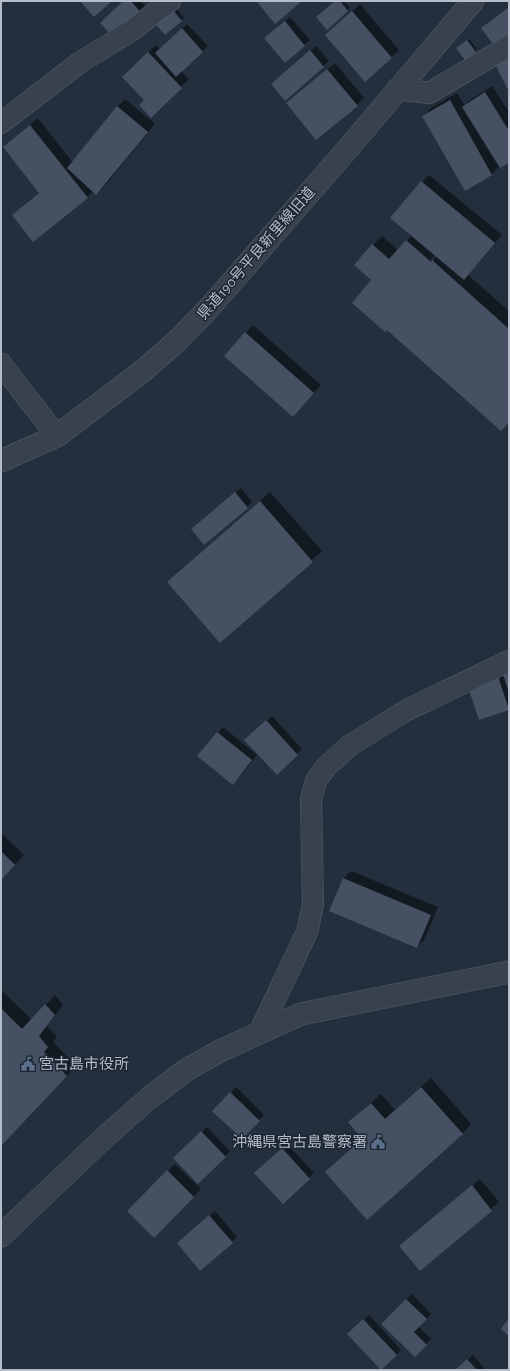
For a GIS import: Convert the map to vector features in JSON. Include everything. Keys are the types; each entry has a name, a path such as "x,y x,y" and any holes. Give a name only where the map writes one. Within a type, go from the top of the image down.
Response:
{"street":[{"path":"1,123 79,63 131,31 170,1"},
{"name":"県道190号平良新里線旧道","path":"1,461 57,436 144,370 183,335 226,289 474,1"},
{"path":"397,89 429,93 509,46"},
{"path":"1,364 57,436"},
{"path":"260,1031 307,932 314,905 312,799 316,781 326,767 349,746 407,710 509,661"},
{"path":"1,1236 105,1137 148,1099 186,1070 260,1031 301,1014 509,972"}],"building":[{"path":"80,1 112,1 94,17"},
{"path":"123,1 131,1 142,14 115,39 100,23"},
{"path":"260,1 302,1 275,24 258,3"},
{"path":"335,1 340,1 348,11 327,30 316,17"},
{"path":"170,6 182,21 165,35 153,21"},
{"path":"509,7 509,38 496,48 481,28"},
{"path":"352,11 392,58 365,82 325,35"},
{"path":"285,21 305,46 285,63 264,38"},
{"path":"182,28 203,52 176,77 155,53"},
{"path":"467,40 476,52 465,60 456,48"},
{"path":"310,50 324,67 285,101 271,84"},
{"path":"148,52 182,88 151,118 139,105 144,100 122,77"},
{"path":"509,57 509,92 495,64"},
{"path":"327,69 358,106 316,140 286,103"},
{"path":"485,92 509,131 509,163 500,168 462,107"},
{"path":"450,100 492,175 465,191 422,116"},
{"path":"117,106 148,132 96,195 67,168"},
{"path":"30,125 88,198 33,242 12,215 39,193 3,147"},
{"path":"421,181 495,243 464,280 390,218"},
{"path":"406,240 431,262 432,260 509,329 509,422 501,431 387,330 385,332 352,303 371,280 354,265 372,244 389,259"},
{"path":"245,332 314,393 293,417 224,356"},
{"path":"235,492 248,508 204,545 191,529"},
{"path":"260,501 313,562 220,643 167,582"},
{"path":"509,669 509,693 502,671"},
{"path":"498,676 509,710 479,720 468,687"},
{"path":"266,720 298,755 277,775 244,740"},
{"path":"217,732 252,760 233,785 197,756"},
{"path":"1,851 15,865 1,880"},
{"path":"343,878 431,915 417,948 329,911"},
{"name":"宮古島市役所","path":"45,1004 55,1015 39,1036 48,1047 44,1052 67,1076 1,1146 1,1008 22,1029"},
{"path":"421,1087 463,1134 367,1220 325,1172 362,1139 348,1122 371,1103 385,1119"},
{"path":"230,1092 260,1121 242,1139 212,1111"},
{"path":"201,1131 226,1157 198,1184 173,1158"},
{"path":"282,1148 310,1179 283,1204 254,1173"},
{"path":"167,1170 194,1197 154,1238 127,1211"},
{"path":"472,1185 492,1211 420,1271 399,1246"},
{"path":"209,1215 233,1243 200,1271 177,1243"},
{"path":"406,1299 427,1319 414,1332 427,1345 415,1357 381,1324"},
{"path":"509,1318 509,1336 501,1329"},
{"path":"363,1319 397,1355 381,1370 347,1334"},
{"path":"467,1359 477,1370 455,1370"}],"place":[{"name":"宮古島市役所","path":"28,1064"},
{"name":"沖縄県宮古島警察署","path":"378,1142"}]}
